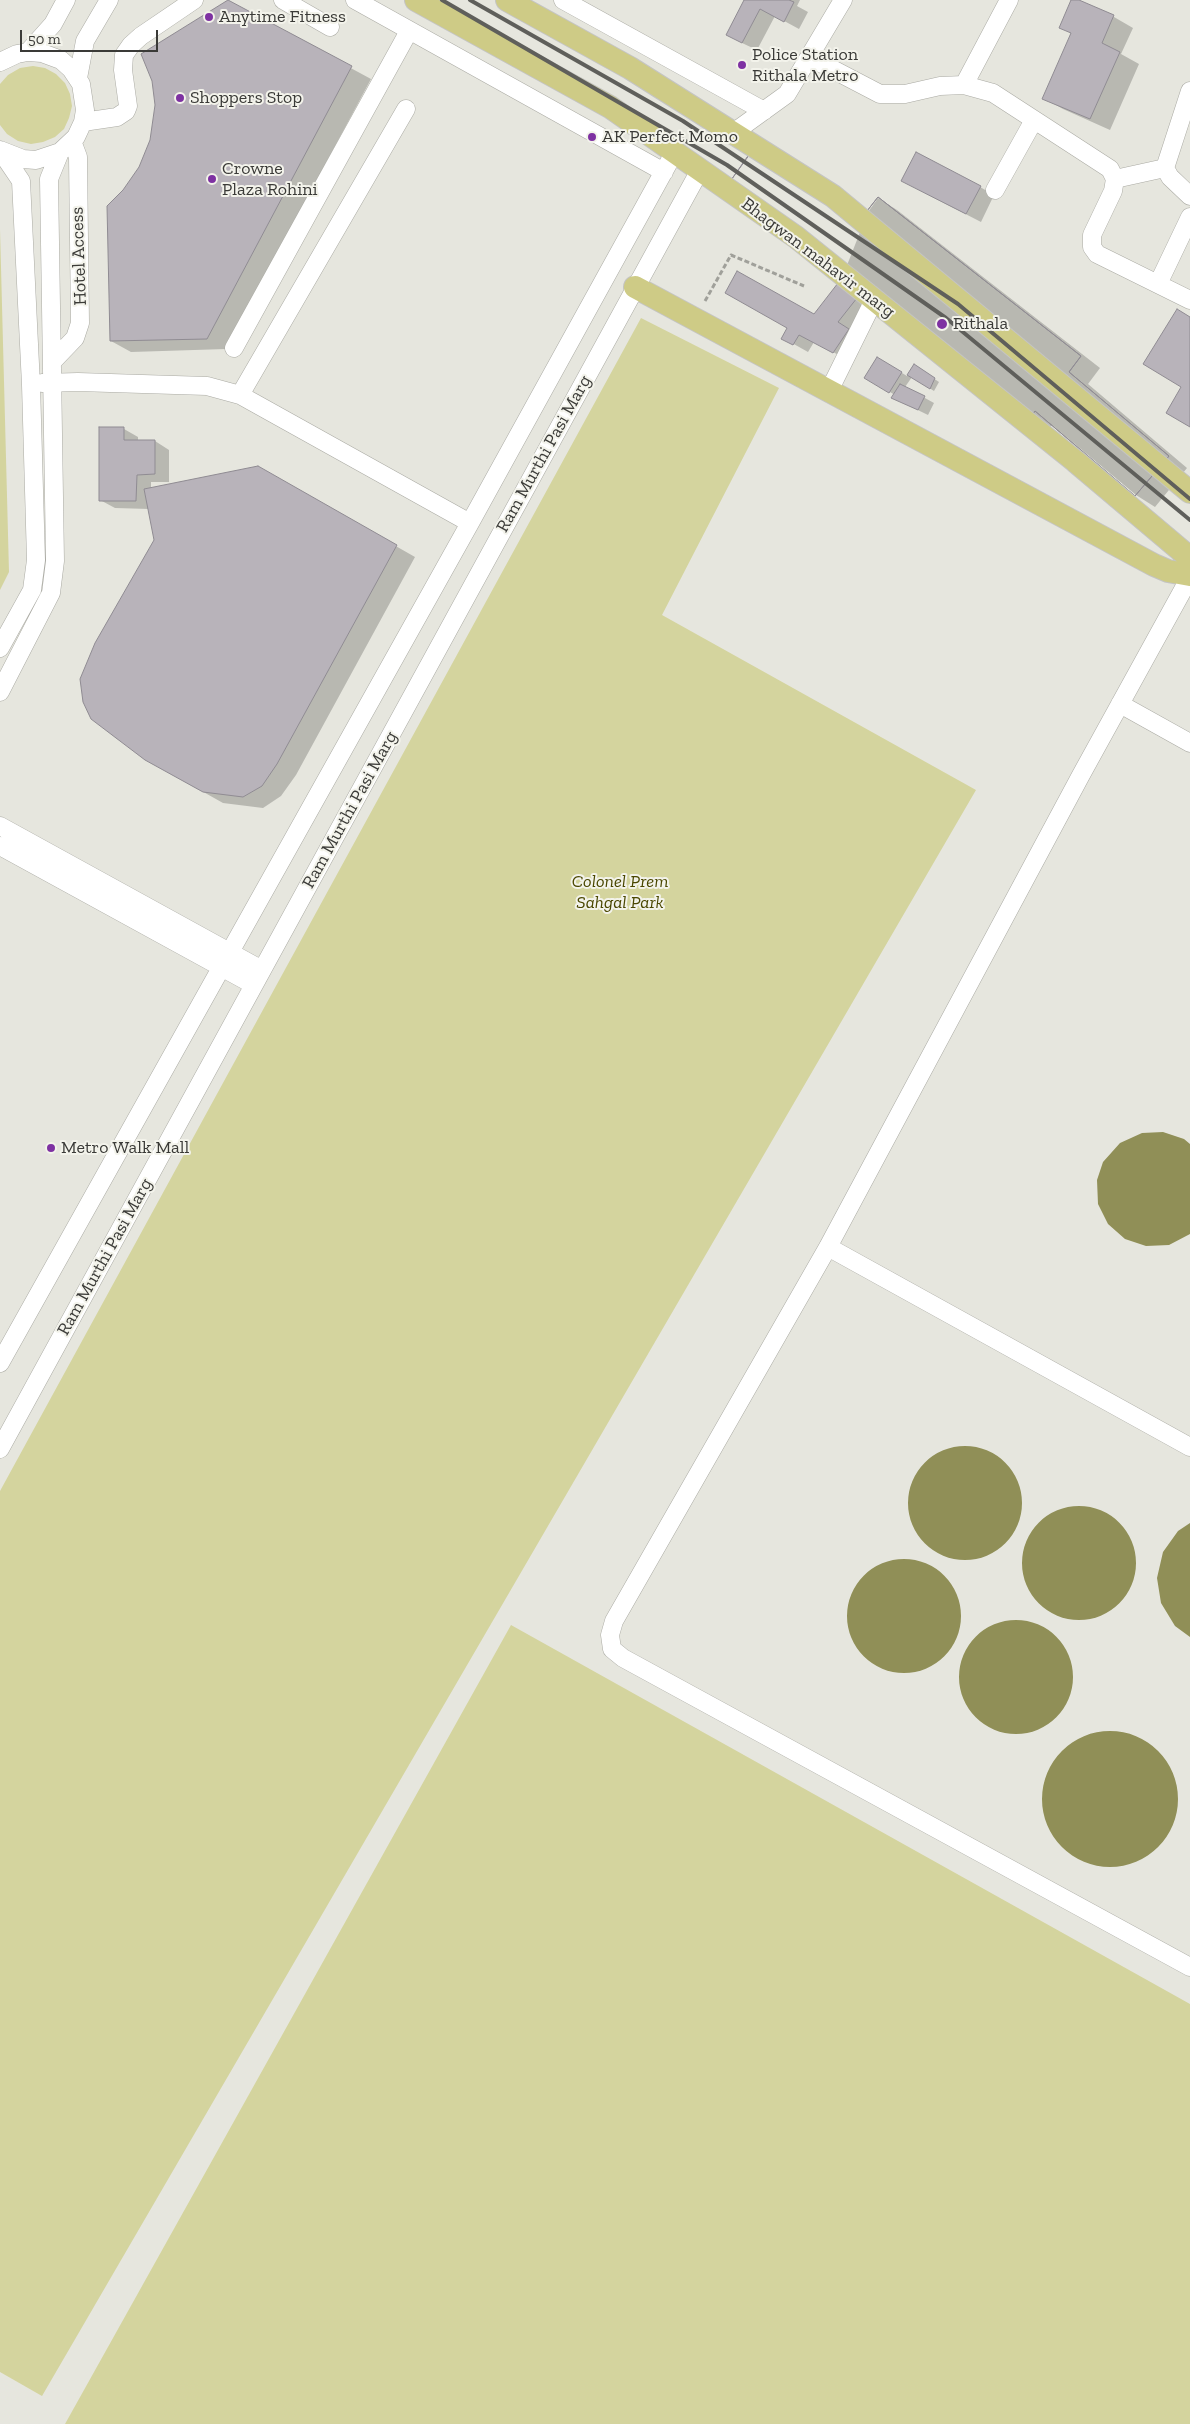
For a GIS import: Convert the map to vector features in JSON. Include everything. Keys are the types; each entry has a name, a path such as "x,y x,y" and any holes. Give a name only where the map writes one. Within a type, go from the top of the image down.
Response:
{"main road":[{"name":"Bhagwan mahavir marg","path":"416,0 610,107 669,162 700,170 796,237 1075,461 1190,558"},
{"path":"507,0 630,68 833,196 1190,492"},
{"path":"635,288 1154,565 1174,573 1188,584"}],"street":[{"path":"28,52 53,24 66,0"},
{"path":"78,78 85,41 109,0"},
{"path":"83,122 117,117 126,111 128,106 123,70 124,55 141,36 194,0"},
{"path":"283,0 330,27"},
{"path":"354,0 409,31 669,162"},
{"path":"563,0 764,111"},
{"path":"732,133 787,94 811,58 843,0"},
{"path":"964,85 1009,0"},
{"path":"234,348 409,31"},
{"path":"0,62 17,54 28,52 52,56 66,65 78,78 84,96 83,122 66,146 49,179 55,561 51,593 0,692"},
{"path":"811,58 880,94 906,94 940,86 964,85 993,94 1034,120 1110,170 1114,179 1113,191 1092,236 1092,246 1097,254 1190,300"},
{"path":"1190,91 1165,168 1170,177 1190,196"},
{"path":"240,395 406,109"},
{"path":"995,190 1034,120"},
{"path":"0,150 10,156 30,160 48,157 66,146"},
{"name":"Hotel Access","path":"52,362 75,338 80,323 78,157 66,146"},
{"path":"0,150 21,181 31,385 36,560 32,590 0,648"},
{"name":"Ram Murthi Pasi Marg","path":"0,1363 470,523 669,162"},
{"path":"1114,179 1165,168"},
{"name":"Ram Murthi Pasi Marg","path":"0,1449 700,170"},
{"path":"1158,284 1190,217"},
{"path":"829,391 874,300"},
{"path":"31,385 52,382 207,386 240,395 470,523"},
{"path":"1188,584 1120,704 828,1247 614,1621 610,1634 612,1649 632,1663 1190,1967"},
{"path":"1120,704 1190,742"},
{"path":"0,826 258,977"},
{"path":"0,846 225,958"},
{"path":"828,1247 1190,1447"}],"path":[{"path":"695,319 731,255 804,286"}],"green space":[{"path":"33,66 45,68 56,74 65,83 70,94 72,106 64,129 55,137 31,144 18,141 7,134 0,125 0,84 8,75 20,68"},
{"path":"0,229 9,572 0,590"},
{"name":"Colonel Prem Sahgal Park","path":"641,318 779,388 662,615 976,790 42,2396 0,2372 0,1491"},
{"path":"511,1625 1190,2004 1190,2424 65,2424"}],"shaded area":[{"path":"1163,1132 1184,1139 1190,1144 1190,1234 1169,1245 1146,1246 1125,1239 1108,1224 1098,1204 1097,1180 1103,1162 1120,1143 1142,1133"},
{"path":"965,1446 987,1450 997,1455 1013,1471 1018,1481 1022,1503 1018,1525 1013,1535 997,1551 987,1556 965,1560 943,1556 933,1551 917,1535 912,1525 908,1503 912,1481 917,1471 933,1455 943,1450"},
{"path":"1079,1506 1101,1510 1111,1515 1127,1531 1132,1541 1136,1563 1132,1585 1127,1595 1111,1611 1101,1616 1079,1620 1057,1616 1047,1611 1031,1595 1026,1585 1022,1563 1026,1541 1031,1531 1047,1515 1057,1510"},
{"path":"1190,1523 1190,1637 1175,1626 1161,1603 1157,1578 1163,1552 1178,1531"},
{"path":"904,1559 926,1563 936,1568 952,1584 957,1594 961,1616 957,1638 952,1648 936,1664 926,1669 904,1673 882,1669 872,1664 856,1648 851,1638 847,1616 851,1594 856,1584 872,1568 882,1563"},
{"path":"1016,1620 1038,1624 1048,1629 1064,1645 1069,1655 1073,1677 1069,1699 1064,1709 1048,1725 1038,1730 1016,1734 994,1730 984,1725 968,1709 963,1699 959,1677 963,1655 968,1645 984,1629 994,1624"},
{"path":"1110,1731 1136,1737 1158,1751 1172,1773 1178,1799 1172,1825 1158,1847 1136,1861 1110,1867 1084,1861 1062,1847 1048,1825 1042,1799 1048,1773 1062,1751 1084,1737"}],"building":[{"name":"Crowne Plaza Rohini","path":"228,0 352,66 207,339 110,341 107,206 123,190 139,167 150,140 155,105 152,81 141,54"},
{"path":"744,0 789,0 794,2 784,22 760,9 742,43 726,35"},
{"path":"1071,0 1079,0 1114,15 1102,43 1120,52 1090,119 1042,99 1071,33 1059,28"},
{"path":"759,140 867,211 878,197 1081,356 1069,372 1169,456 1135,496 1035,411 1023,427 729,183"},
{"path":"760,140 867,211 878,197 1081,356 1069,372 1169,456 1135,496 1035,411 1023,427 729,183"},
{"path":"916,152 981,186 966,214 901,181"},
{"path":"737,271 814,314 838,283 857,298 838,322 849,329 833,353 799,335 793,345 781,339 787,328 725,293"},
{"path":"1177,309 1190,317 1190,427 1166,413 1181,387 1143,364"},
{"path":"877,357 902,372 889,393 864,378"},
{"path":"914,364 935,378 930,389 907,375"},
{"path":"900,384 925,396 918,410 891,398"},
{"path":"99,427 124,427 124,440 155,440 155,474 137,475 136,501 99,501"},
{"path":"258,466 397,545 277,764 262,786 243,797 203,792 145,760 91,719 83,702 80,679 95,643 154,540 144,489"}],"railway":[{"path":"442,0 727,165 946,318 1190,520"},
{"path":"470,0 683,121 958,304 1190,499"}],"place":[{"name":"Anytime Fitness","path":"209,17"},
{"name":"Police Station Rithala Metro","path":"742,65"},
{"name":"Shoppers Stop","path":"180,98"},
{"name":"AK Perfect Momo","path":"592,137"},
{"name":"Crowne Plaza Rohini","path":"212,179"},
{"name":"Rithala","path":"942,324"},
{"name":"Metro Walk Mall","path":"51,1148"}]}
